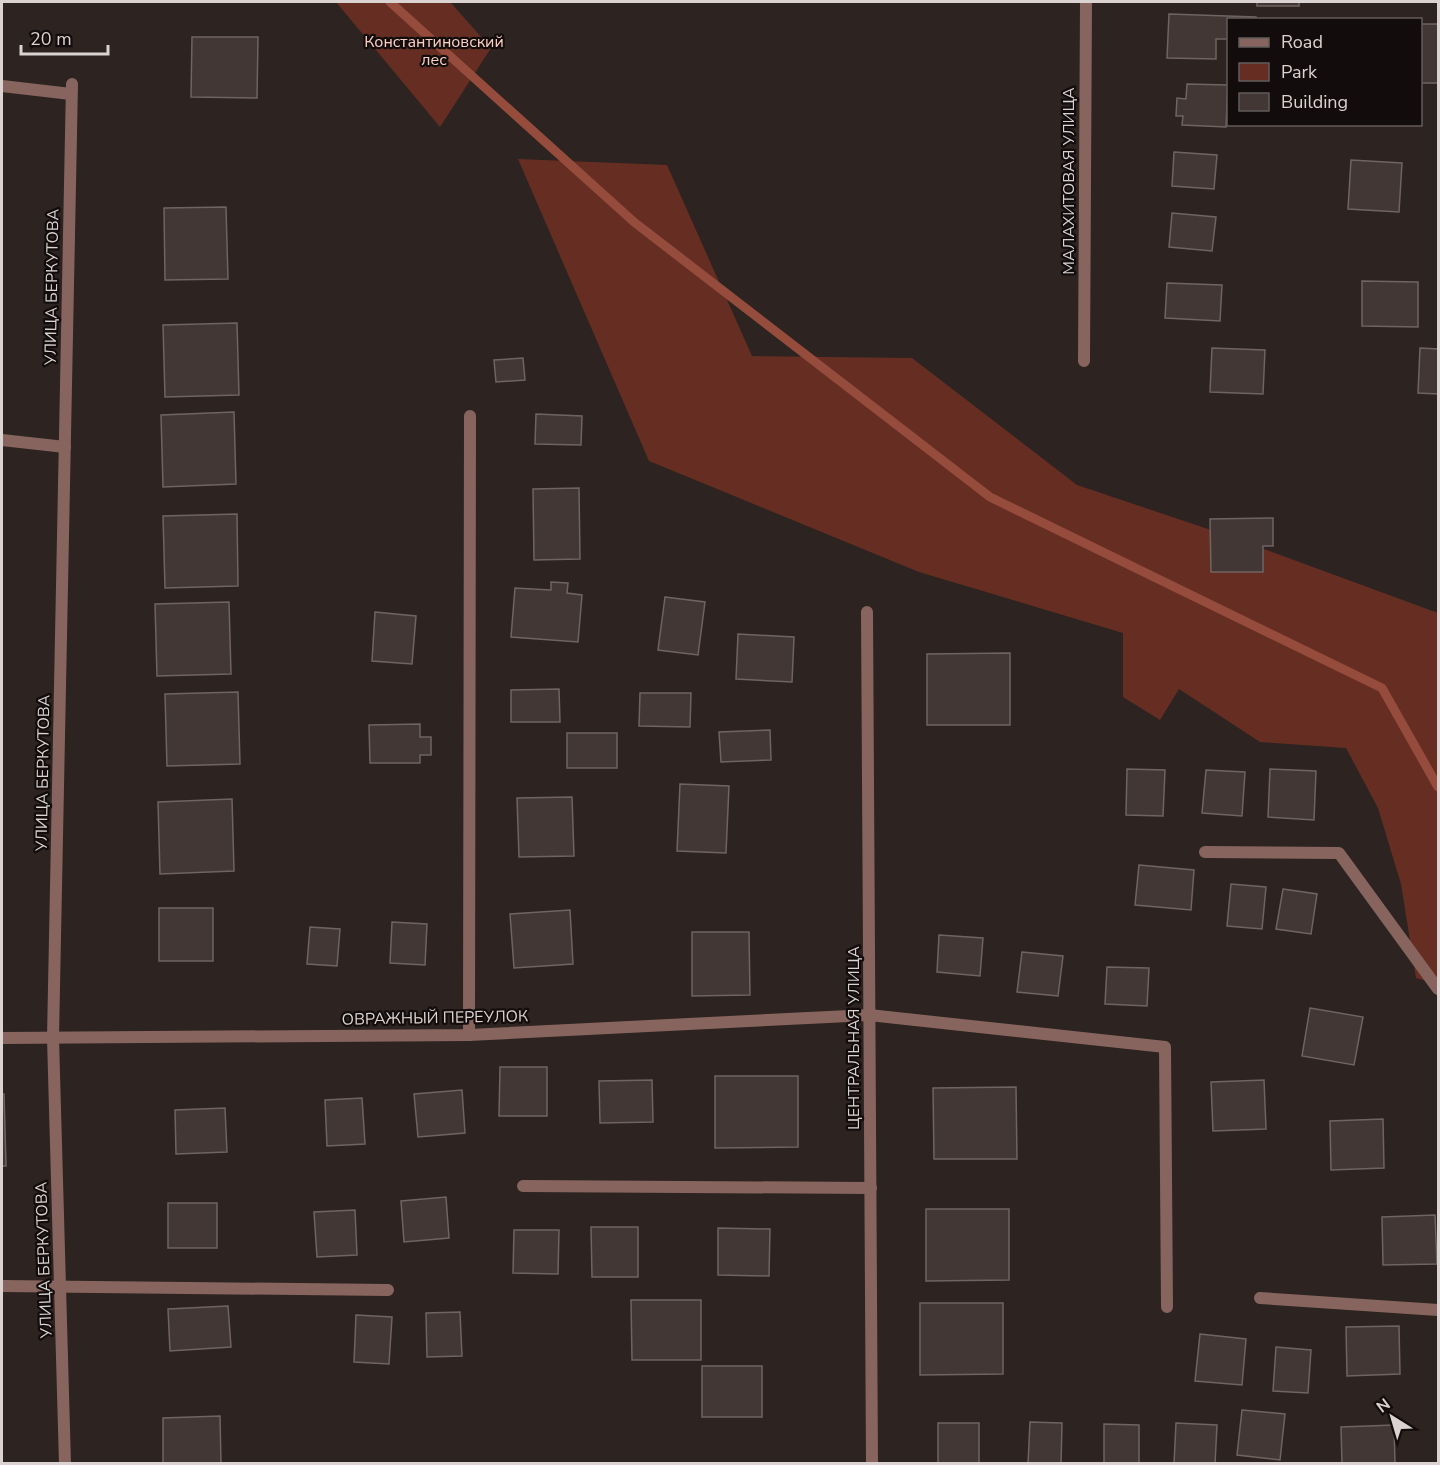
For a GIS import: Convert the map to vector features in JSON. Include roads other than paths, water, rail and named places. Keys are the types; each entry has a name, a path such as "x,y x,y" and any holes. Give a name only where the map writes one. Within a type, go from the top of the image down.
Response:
{"street":[{"name":"МАЛАХИТОВАЯ УЛИЦА","path":"1084,361 1086,2"},
{"name":"УЛИЦА БЕРКУТОВА","path":"2,86 72,89 53,1038 65,1464"},
{"path":"470,416 470,1035"},
{"path":"2,440 65,447"},
{"name":"ЦЕНТРАЛЬНАЯ УЛИЦА","path":"867,612 872,1464"},
{"path":"1205,852 1340,853 1438,989"},
{"name":"ОВРАЖНЫЙ ПЕРЕУЛОК","path":"2,1038 470,1035 869,1015 1165,1047 1167,1306"},
{"path":"523,1186 871,1188"},
{"path":"2,1286 388,1290"},
{"path":"1260,1298 1438,1310"}],"waterway":[{"path":"390,2 634,222 990,497 1382,688 1438,787"}],"park label":[{"name":"Константиновский лес","path":"434,50"}]}
